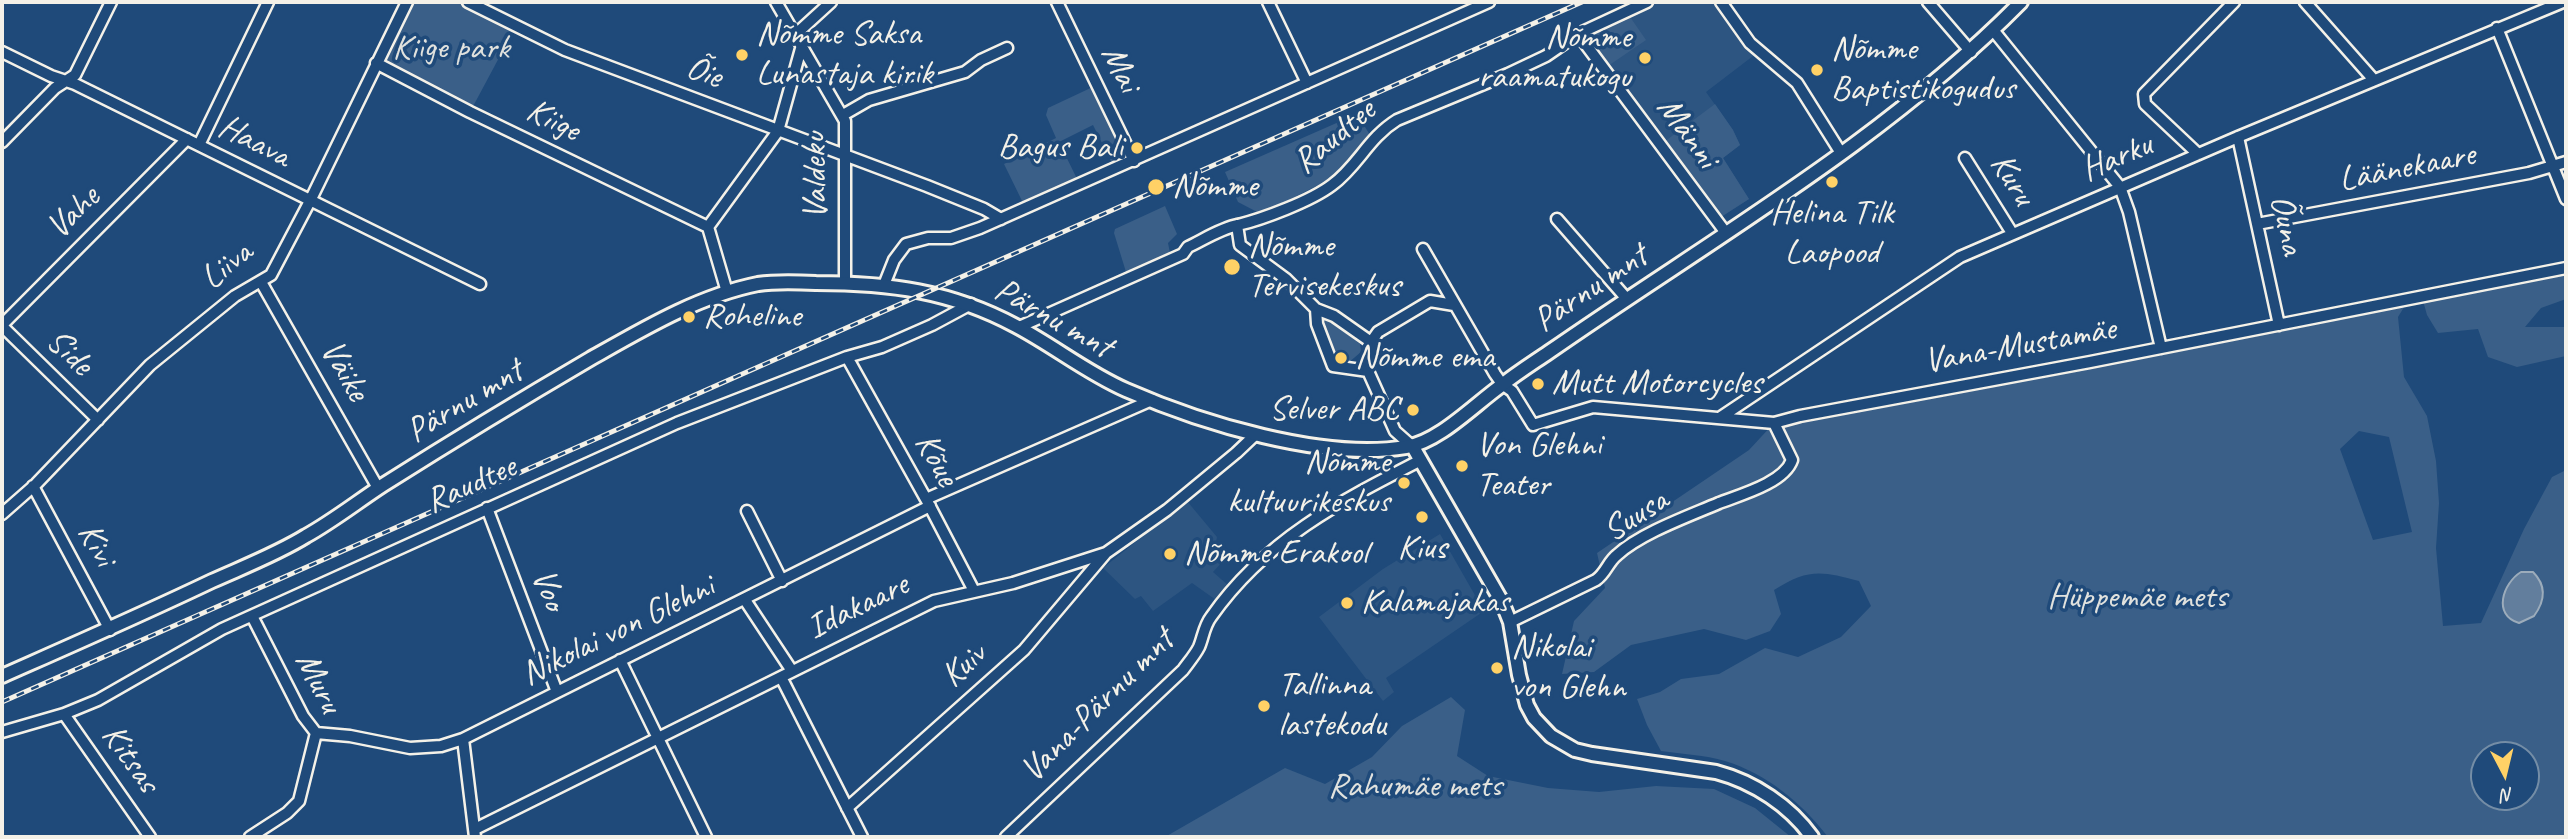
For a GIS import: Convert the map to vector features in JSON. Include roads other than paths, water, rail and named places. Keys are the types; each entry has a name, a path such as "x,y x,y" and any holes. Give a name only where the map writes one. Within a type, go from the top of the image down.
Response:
{"main road":[{"name":"Pärnu mnt","path":"2,676 110,630 304,538 530,394 643,329 727,292 764,283 845,283 918,290 971,304 1018,327 1096,375 1152,400 1256,434 1319,446 1370,449 1413,447 1457,420 1502,384 1841,153 1913,100 1971,52 2021,2"},
{"path":"1413,447 1502,602 1511,627 1527,705 1542,728 1563,744 1592,754 1735,777 1777,802 1795,817 1812,837"}],"street":[{"path":"2,142 65,80 75,75 111,2"},
{"path":"199,145 268,2"},
{"name":"Liiva","path":"2,514 33,486 149,365 235,296 271,275 407,2"},
{"name":"Õie","path":"468,2 565,50 845,155 984,209 1001,219"},
{"name":"Valdeku","path":"776,2 845,121 845,283"},
{"path":"796,34 831,2"},
{"name":"Mai","path":"1057,2 1134,161"},
{"path":"1268,2 1307,83"},
{"name":"Raudtee","path":"884,285 894,260 906,244 928,238 951,238 1001,219 1489,2"},
{"name":"Raudtee","path":"1018,327 1183,254 1188,247 1238,229 1331,187 1345,174 1366,146 1384,128 1397,120 1508,74 1546,55 1578,34 1647,2"},
{"path":"1721,2 1749,43 1797,83 1841,153"},
{"path":"1928,2 1971,52"},
{"path":"2198,154 2145,104 2144,94 2234,2"},
{"path":"2305,2 2374,80"},
{"name":"Harku","path":"1721,417 1960,257 2238,137 2563,2"},
{"path":"2497,28 2566,199"},
{"path":"1993,30 2120,187 2129,212 2161,348"},
{"name":"Männi","path":"1578,34 1726,233"},
{"path":"727,292 708,227 778,131 802,45"},
{"path":"843,115 869,100 965,72 981,60 1007,48"},
{"name":"Haava","path":"2,52 187,139 480,284"},
{"name":"Kiige","path":"376,63 708,227"},
{"name":"Õuna","path":"2238,137 2279,325"},
{"name":"Vahe","path":"2,326 187,139"},
{"name":"Kuru","path":"1965,158 2012,233"},
{"name":"Läänekaare","path":"2257,224 2554,167 2566,162"},
{"path":"1557,219 1626,298"},
{"path":"1238,229 1240,245 1286,279 1316,309 1334,317 1371,342"},
{"path":"1423,249 1502,384"},
{"name":"Vana-Mustamäe","path":"1502,384 1513,391 1533,425 1593,407 1774,423 1947,387 2161,348 2566,268"},
{"name":"Väike","path":"261,282 379,488"},
{"path":"1413,447 1395,431 1368,371 1371,342 1378,332 1430,301 1454,305"},
{"name":"Raudtee","path":"2,732 64,714 126,685 193,644 677,423 847,357 889,344 971,304"},
{"path":"1316,309 1317,324 1333,366 1368,371"},
{"name":"Side","path":"2,326 98,420"},
{"name":"Kõue","path":"847,357 928,502 974,592"},
{"name":"Nikolai von Glehni","path":"316,733 350,736 410,748 441,746 463,739 782,581 928,502 1152,400"},
{"name":"Suusa","path":"1511,627 1602,576 1617,555 1634,544 1682,518 1764,486 1786,472 1792,460 1774,423"},
{"name":"Idakaare","path":"475,833 657,738 934,601 1013,583 1106,553 1167,510 1256,434"},
{"name":"Vana-Pärnu mnt","path":"1006,837 1183,670 1198,648 1208,621 1234,588 1273,548 1305,525 1421,460"},
{"name":"Kivi","path":"33,486 110,630"},
{"name":"Voo","path":"487,509 557,692"},
{"path":"747,511 782,581"},
{"name":"Kuiv","path":"847,808 1024,650 1106,553"},
{"path":"744,600 792,671"},
{"name":"Muru","path":"250,837 287,813 299,801 316,733 303,716 252,616"},
{"path":"621,660 706,837"},
{"path":"781,677 862,837"},
{"name":"Kitsas","path":"64,714 150,837"},
{"path":"463,739 475,833"}],"railway":[{"path":"2,702 1582,2"}],"place":[{"name":"Nõmme Saksa Lunastaja kirik","path":"742,55"},
{"name":"Nõmme raamatukogu","path":"1645,58"},
{"name":"Nõmme Baptistikogudus","path":"1817,70"},
{"name":"Bagus Bali","path":"1137,148"},
{"name":"Helina Tilk Laopood","path":"1832,182"},
{"name":"Nõmme","path":"1156,187"},
{"name":"Nõmme Tervisekeskus","path":"1232,267"},
{"name":"Roheline","path":"689,317"},
{"name":"Nõmme ema","path":"1341,358"},
{"name":"Mutt Motorcycles","path":"1538,384"},
{"name":"Selver ABC","path":"1413,410"},
{"name":"Von Glehni Teater","path":"1462,466"},
{"name":"Nõmme kultuurikeskus","path":"1404,483"},
{"name":"Kius","path":"1422,517"},
{"name":"Nõmme Erakool","path":"1170,554"},
{"name":"Kalamajakas","path":"1347,603"},
{"name":"Nikolai von Glehn","path":"1497,668"},
{"name":"Tallinna lastekodu","path":"1264,706"}],"park label":[{"name":"Kiige park","path":"451,49"},
{"name":"Hüppemäe mets","path":"2137,598"},
{"name":"Rahumäe mets","path":"1415,787"}]}
